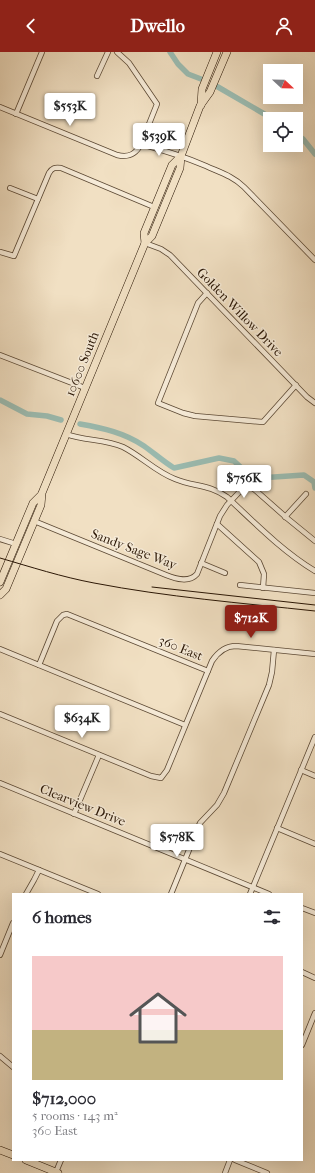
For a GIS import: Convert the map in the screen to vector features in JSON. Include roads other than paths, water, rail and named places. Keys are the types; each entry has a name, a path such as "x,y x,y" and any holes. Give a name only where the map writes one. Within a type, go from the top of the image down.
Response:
{"main road":[{"name":"10600 South","path":"0,594 6,589 85,388 145,243 152,236 180,168 181,156 200,106 202,89 217,52"},
{"path":"214,82 214,72 222,52"},
{"name":"10600 South","path":"200,106 210,92 227,52"},
{"name":"10600 South","path":"145,243 144,233 154,207 172,165 181,156"},
{"name":"10600 South","path":"0,582 33,503 42,495"},
{"path":"0,1150 12,1155"},
{"path":"28,1161 57,1173"}],"street":[{"path":"16,114 42,52"},
{"path":"97,76 108,52"},
{"path":"0,107 117,155 129,156 134,154 141,144 157,104 131,66 117,52"},
{"path":"141,144 181,156 225,174 240,183 315,260"},
{"path":"0,252 14,256 53,168 57,168 154,207"},
{"path":"10,188 38,199"},
{"name":"Golden Willow Drive","path":"145,243 161,249 170,255 296,386 307,397 315,402"},
{"path":"207,293 198,303 158,404 195,416 263,422 296,386"},
{"path":"0,355 85,388"},
{"path":"66,434 78,438 105,441 117,445 129,451 167,476 183,482 204,486 223,494 277,544 315,571"},
{"name":"Sandy Sage Way","path":"34,521 166,575 187,580 197,574 224,510 246,485 254,489 285,517"},
{"path":"306,494 285,517 315,540"},
{"path":"217,524 259,562 264,574 264,588"},
{"path":"0,539 16,544"},
{"path":"201,563 225,573"},
{"path":"240,585 315,593"},
{"name":"360 East","path":"39,665 57,621 63,615 70,615 208,671 218,652 227,647 236,646 315,654"},
{"path":"0,649 186,725"},
{"path":"171,893 198,829 204,818 217,805 224,793 268,685 272,672 274,650"},
{"path":"0,714 98,755 151,776 161,778 167,770 208,671"},
{"path":"250,893 315,737"},
{"path":"74,814 98,755"},
{"path":"301,770 315,776"},
{"name":"Clearview Drive","path":"0,783 267,893"},
{"path":"277,828 315,844"},
{"path":"0,854 96,893"},
{"path":"27,893 39,870"},
{"path":"303,908 315,913"},
{"path":"0,955 12,925"},
{"path":"303,972 315,978"},
{"path":"303,1043 315,1013"},
{"path":"0,1056 12,1065"},
{"path":"57,1173 61,1161"},
{"path":"225,1173 230,1161"},
{"path":"237,1161 267,1173"}],"waterway":[{"path":"170,52 178,64 188,74 201,79"},
{"path":"218,87 263,113"},
{"path":"303,139 315,154"},
{"path":"0,400 27,414 47,416 61,420"},
{"path":"80,424 105,429 137,441 174,468 219,458 234,461 247,473 259,478 304,475 314,482 315,488"}],"tram line":[{"path":"0,558 70,578 121,588 315,611"},
{"path":"152,587 315,605"}]}
